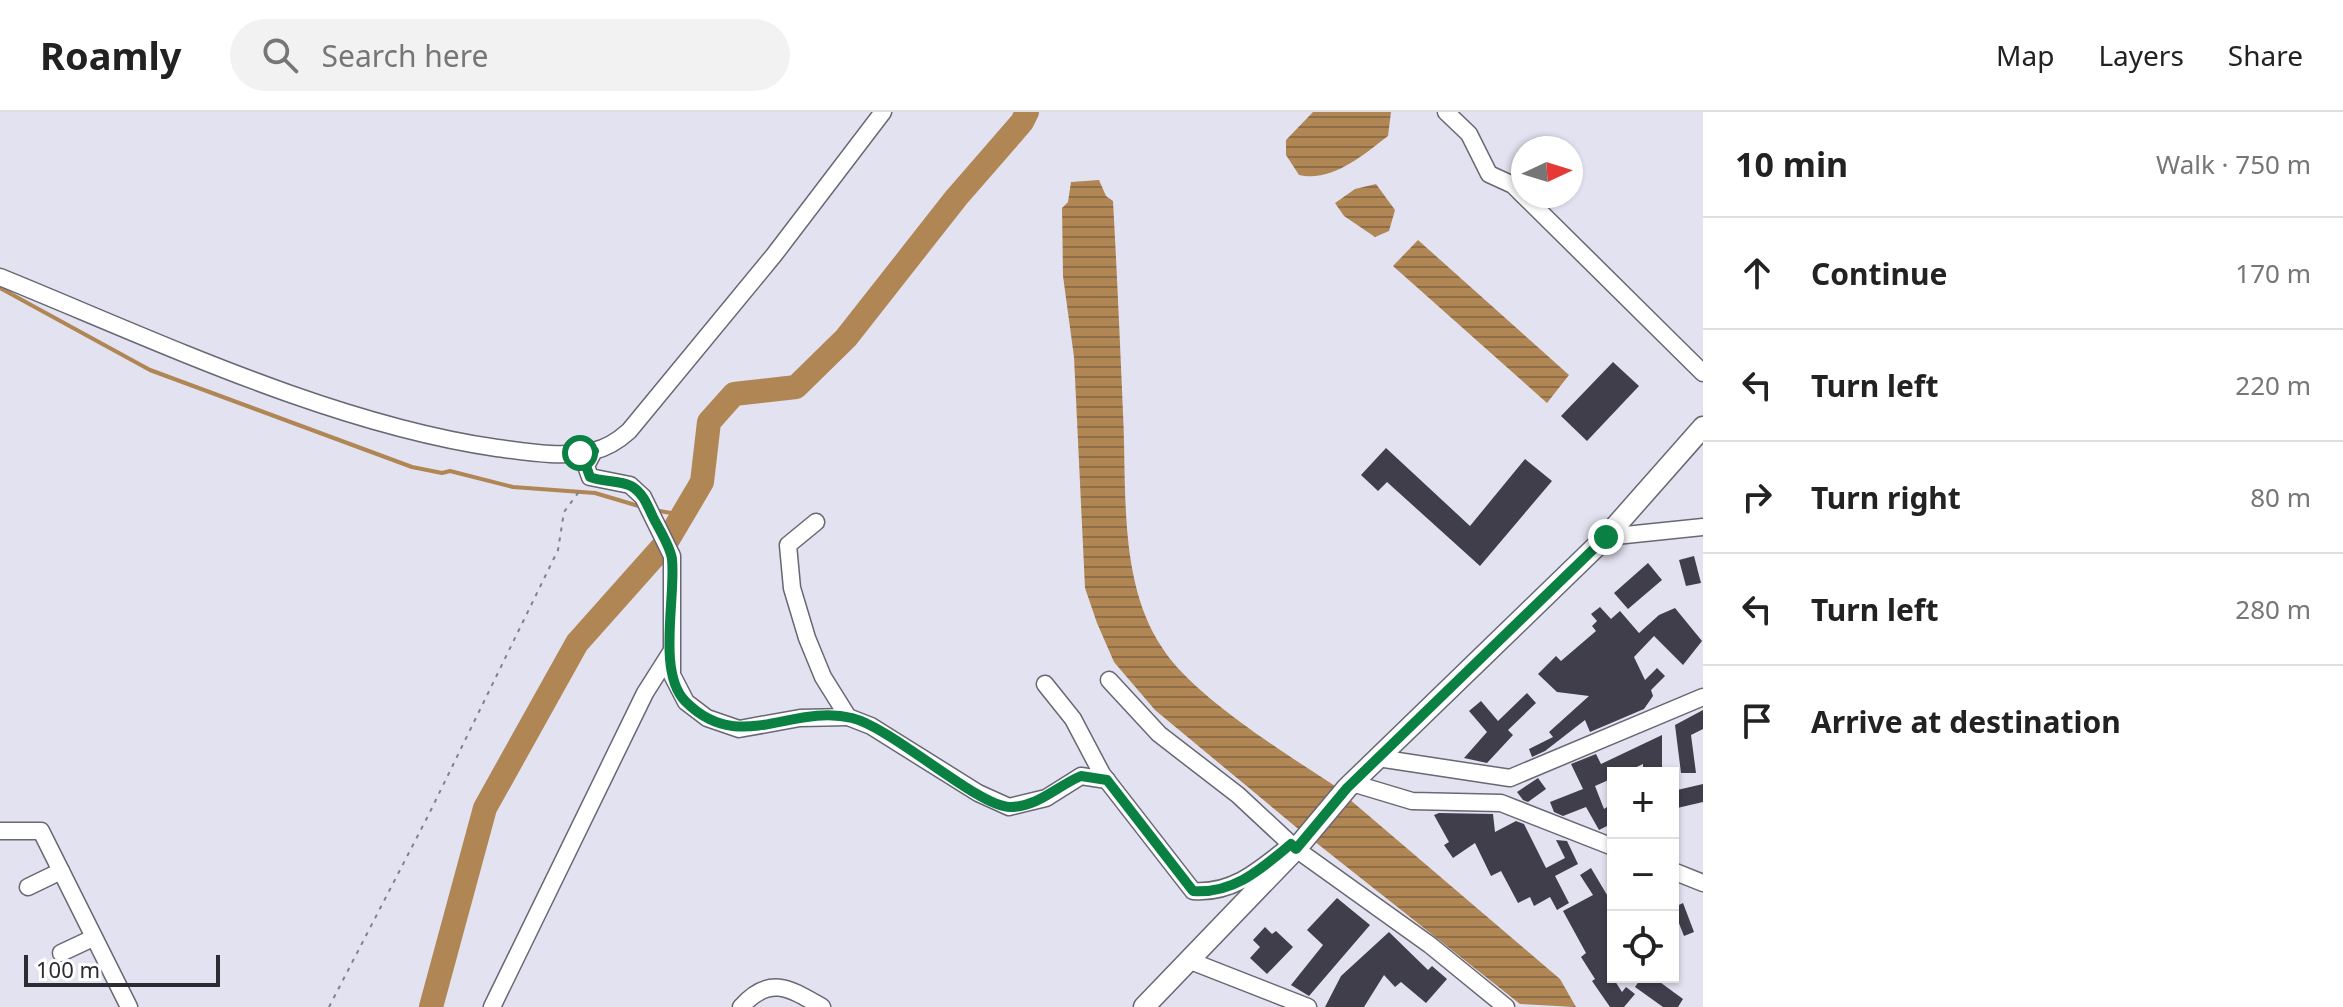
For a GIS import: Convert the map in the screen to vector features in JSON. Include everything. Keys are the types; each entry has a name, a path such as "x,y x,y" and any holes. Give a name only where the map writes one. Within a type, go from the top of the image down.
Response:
{"main road":[{"path":"1144,1007 1350,786 1606,537 1703,427"}],"street":[{"path":"0,277 181,350 387,426 533,454 594,451 629,431 774,255 883,112"},
{"path":"1446,112 1469,134 1489,174 1511,184"},
{"path":"1535,208 1703,373"},
{"path":"594,451 586,466 590,477 630,485 643,497 672,556 672,675 677,691 707,718 739,729 800,718 848,717 871,726 978,793 1009,807 1046,798 1081,776 1107,780"},
{"path":"816,522 798,533 788,545 792,588 823,677 848,717"},
{"path":"1606,537 1703,527"},
{"path":"492,1007 645,693 671,652"},
{"path":"1109,680 1159,734 1238,795 1296,846 1430,945 1506,1007"},
{"path":"1045,684 1073,719 1107,780 1193,891 1212,892 1229,888 1296,846"},
{"path":"1378,758 1510,778 1703,697"},
{"path":"1501,803 1510,778"},
{"path":"1350,786 1412,801 1501,803 1607,845"},
{"path":"0,831 41,831 129,1007"},
{"path":"28,887 61,871"},
{"path":"1679,873 1703,883"},
{"path":"61,953 93,938"},
{"path":"1188,960 1308,1007"},
{"path":"741,1007 750,996 773,986 788,987 822,1007"}],"path":[{"path":"329,1007 429,814 558,550 564,512 583,486"}],"shaded area":[{"path":"1313,112 1391,112 1388,136 1335,171 1323,175 1299,175 1286,155 1286,140"},
{"path":"1099,180 1106,196 1113,201 1126,504 1138,595 1163,649 1197,687 1269,742 1338,788 1302,832 1155,710 1114,662 1085,588 1074,357 1063,276 1062,208 1068,202 1071,182"},
{"path":"1376,184 1395,210 1389,231 1375,237 1344,216 1335,203 1355,189"},
{"path":"1418,240 1569,375 1547,403 1393,266"},
{"path":"1348,798 1560,979 1576,1007 1520,1004 1314,841"}],"building":[{"path":"1613,362 1639,386 1587,441 1561,416"},
{"path":"1386,448 1470,526 1525,459 1552,481 1480,566 1387,482 1378,491 1361,475"},
{"path":"1694,556 1701,583 1686,586 1679,560"},
{"path":"1648,563 1662,580 1628,609 1614,593"},
{"path":"1600,607 1611,619 1620,611 1639,633 1659,615 1675,608 1702,641 1683,665 1654,636 1634,657 1645,680 1657,668 1665,676 1651,690 1653,696 1644,709 1590,732 1585,720 1545,751 1532,757 1529,749 1553,737 1549,732 1589,696 1557,692 1538,674 1556,656 1561,661 1596,631 1592,626 1597,621 1591,614"},
{"path":"1527,693 1536,703 1508,730 1513,735 1487,763 1464,758 1487,732 1469,711 1481,701 1498,721"},
{"path":"1703,710 1703,729 1691,735 1696,773 1681,773 1675,725"},
{"path":"1662,735 1662,767 1643,767 1643,764 1637,767 1607,767 1607,781 1595,786 1604,809 1607,807 1607,826 1599,830 1586,807 1563,816 1554,812 1550,802 1583,789 1571,764 1596,754 1601,764"},
{"path":"1538,778 1546,789 1528,802 1523,800 1517,792"},
{"path":"1703,784 1703,802 1679,808 1679,790"},
{"path":"1493,814 1495,832 1516,821 1524,824 1546,868 1565,858 1556,840 1567,841 1578,864 1555,876 1569,903 1557,910 1550,897 1534,906 1530,897 1518,903 1501,871 1491,876 1475,843 1453,858 1444,845 1449,842 1434,815"},
{"path":"1591,868 1607,895 1607,983 1616,983 1622,992 1626,987 1635,994 1624,1007 1610,1007 1592,981 1595,979 1581,957 1586,953 1563,911 1593,895 1580,875"},
{"path":"1337,898 1370,925 1309,996 1291,985 1323,945 1307,930"},
{"path":"1683,903 1694,932 1684,936 1679,923 1679,905"},
{"path":"1265,927 1272,934 1276,931 1293,947 1267,974 1250,958 1260,947 1253,940"},
{"path":"1389,932 1428,970 1432,966 1447,979 1426,1003 1401,982 1395,987 1384,975 1364,1007 1325,1007 1341,976"},
{"path":"1638,983 1661,983 1683,999 1678,1007 1663,1007 1635,987"}],"waterway":[{"path":"431,1007 485,808 577,643 666,543 702,482 709,422 734,394 796,387 846,338 1027,112"},
{"path":"0,288 150,370 412,467 442,473 450,471 513,487 595,493 642,507"},
{"path":"654,510 682,515"}],"route":[{"path":"580,453 594,451 586,466 590,477 602,482 630,485 643,497 672,556 672,675 677,691 707,718 739,729 800,718 848,717 871,726 978,793 1009,807 1046,798 1081,776 1107,780 1193,891 1212,892 1229,888 1260,870 1291,844 1296,849 1347,788 1606,537"}]}
